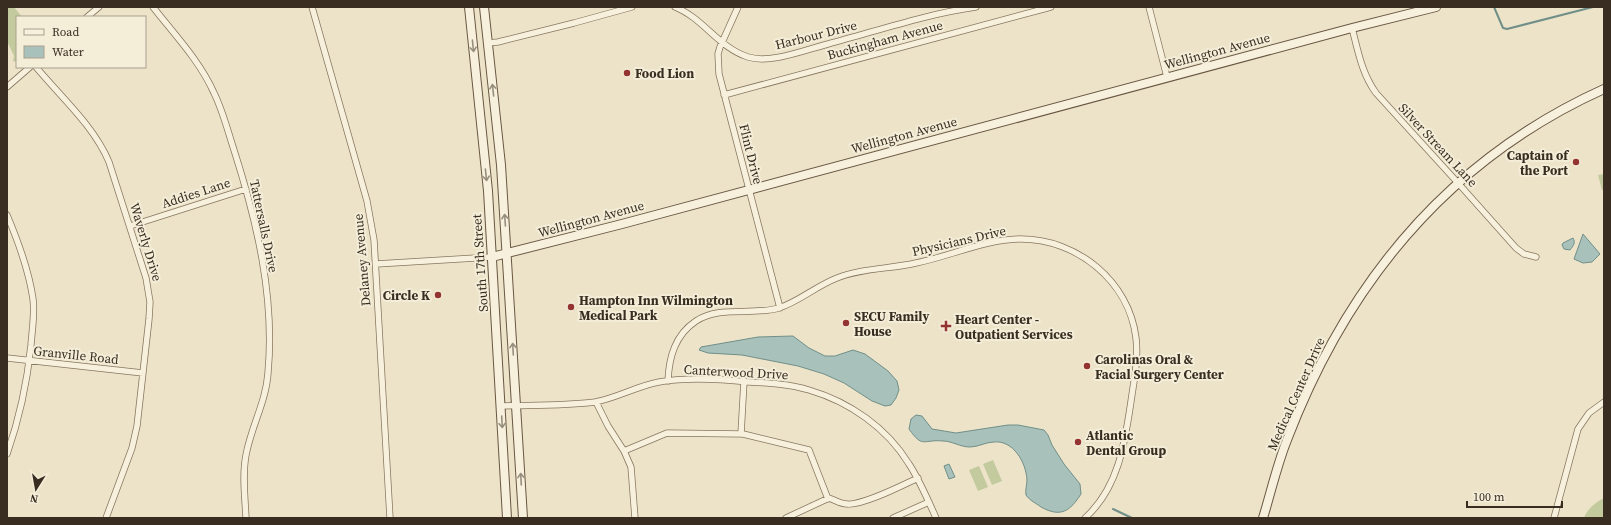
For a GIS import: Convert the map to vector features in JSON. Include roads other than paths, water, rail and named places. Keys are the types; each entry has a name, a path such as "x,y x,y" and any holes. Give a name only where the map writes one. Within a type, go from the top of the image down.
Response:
{"street":[{"path":"88,16 99,7"},
{"name":"Tattersalls Drive","path":"153,7 193,59 215,93 246,189 262,256 269,320 269,372 267,387 249,442 245,460 244,472 246,518"},
{"name":"Delaney Avenue","path":"312,7 368,201 372,226 376,264 390,518"},
{"name":"South 17th Street","path":"469,7 488,192 507,518"},
{"path":"484,7 501,165 508,254 523,518"},
{"path":"488,43 498,42 632,7"},
{"name":"Harbour Drive","path":"675,7 690,14 722,42 740,54 752,58 766,59 949,12 976,7"},
{"name":"Flint Drive","path":"738,7 722,42 718,54 718,64 724,95 748,190 780,308"},
{"name":"Buckingham Avenue","path":"724,95 1050,7"},
{"path":"1149,7 1167,77"},
{"name":"Wellington Avenue","path":"376,264 492,257 508,254 1167,77 1436,7"},
{"name":"Silver Stream Lane","path":"1352,28 1363,69 1369,84 1376,93 1516,248 1524,254 1536,258"},
{"path":"7,87 29,68"},
{"name":"Waverly Drive","path":"37,68 99,140 110,162 149,290 149,319 136,434 107,518"},
{"name":"Medical Center Drive","path":"1263,518 1288,439 1318,370 1335,336 1361,293 1383,263 1415,226 1458,183 1489,158 1531,128 1563,109 1604,89"},
{"name":"Addies Lane","path":"130,226 246,189"},
{"path":"7,215 15,234 32,291 34,312 26,387 20,413 7,454"},
{"name":"Physicians Drive","path":"668,381 669,365 674,347 683,333 695,322 709,315 780,308 845,275 868,270 915,264 988,244 1021,239 1048,242 1072,251 1084,258 1106,276 1122,295 1134,328 1137,349 1133,388 1120,462 1104,496 1085,518"},
{"name":"Granville Road","path":"7,358 143,373"},
{"name":"Canterwood Drive","path":"501,406 596,402 641,386 668,381 744,381 779,384 809,390 845,404 875,424 890,439 901,451 918,478 936,518"},
{"path":"741,434 744,381"},
{"path":"596,402 608,426 624,451 631,467 635,518"},
{"path":"1554,518 1578,429 1589,413 1604,402"},
{"path":"624,451 667,433 741,434 808,450 828,499"},
{"path":"786,518 828,499 846,504 853,504 876,497 918,478"},
{"path":"892,518 929,502"}],"water":[{"path":"1583,234 1600,254 1592,262 1583,263 1574,259"},
{"path":"1573,238 1574,243 1570,250 1564,249 1562,245 1563,243"},
{"path":"793,336 809,348 825,356 835,356 853,350 865,354 888,371 897,381 899,390 896,398 891,405 885,406 872,401 844,383 824,374 798,366 742,355 708,353 699,350 701,347 758,337"},
{"path":"916,415 922,416 932,429 956,433 1008,425 1018,425 1044,430 1064,464 1080,484 1081,494 1073,505 1064,511 1054,512 1041,507 1026,495 1026,473 1021,460 1013,448 1001,442 991,442 970,447 946,441 921,441 917,439 909,429 911,419"},
{"path":"949,464 955,477 949,479 944,466"}],"waterway":[{"path":"1494,7 1503,28 1507,29 1593,7"},
{"path":"1113,509 1132,518"}],"place":[{"name":"Food Lion","path":"627,73"},
{"name":"Captain of the Port","path":"1576,162"},
{"name":"Circle K","path":"438,295"},
{"name":"Hampton Inn Wilmington Medical Park","path":"571,307"},
{"name":"SECU Family House","path":"846,323"},
{"name":"Heart Center - Outpatient Services","path":"946,326"},
{"name":"Carolinas Oral & Facial Surgery Center","path":"1087,366"},
{"name":"Atlantic Dental Group","path":"1078,442"}]}
